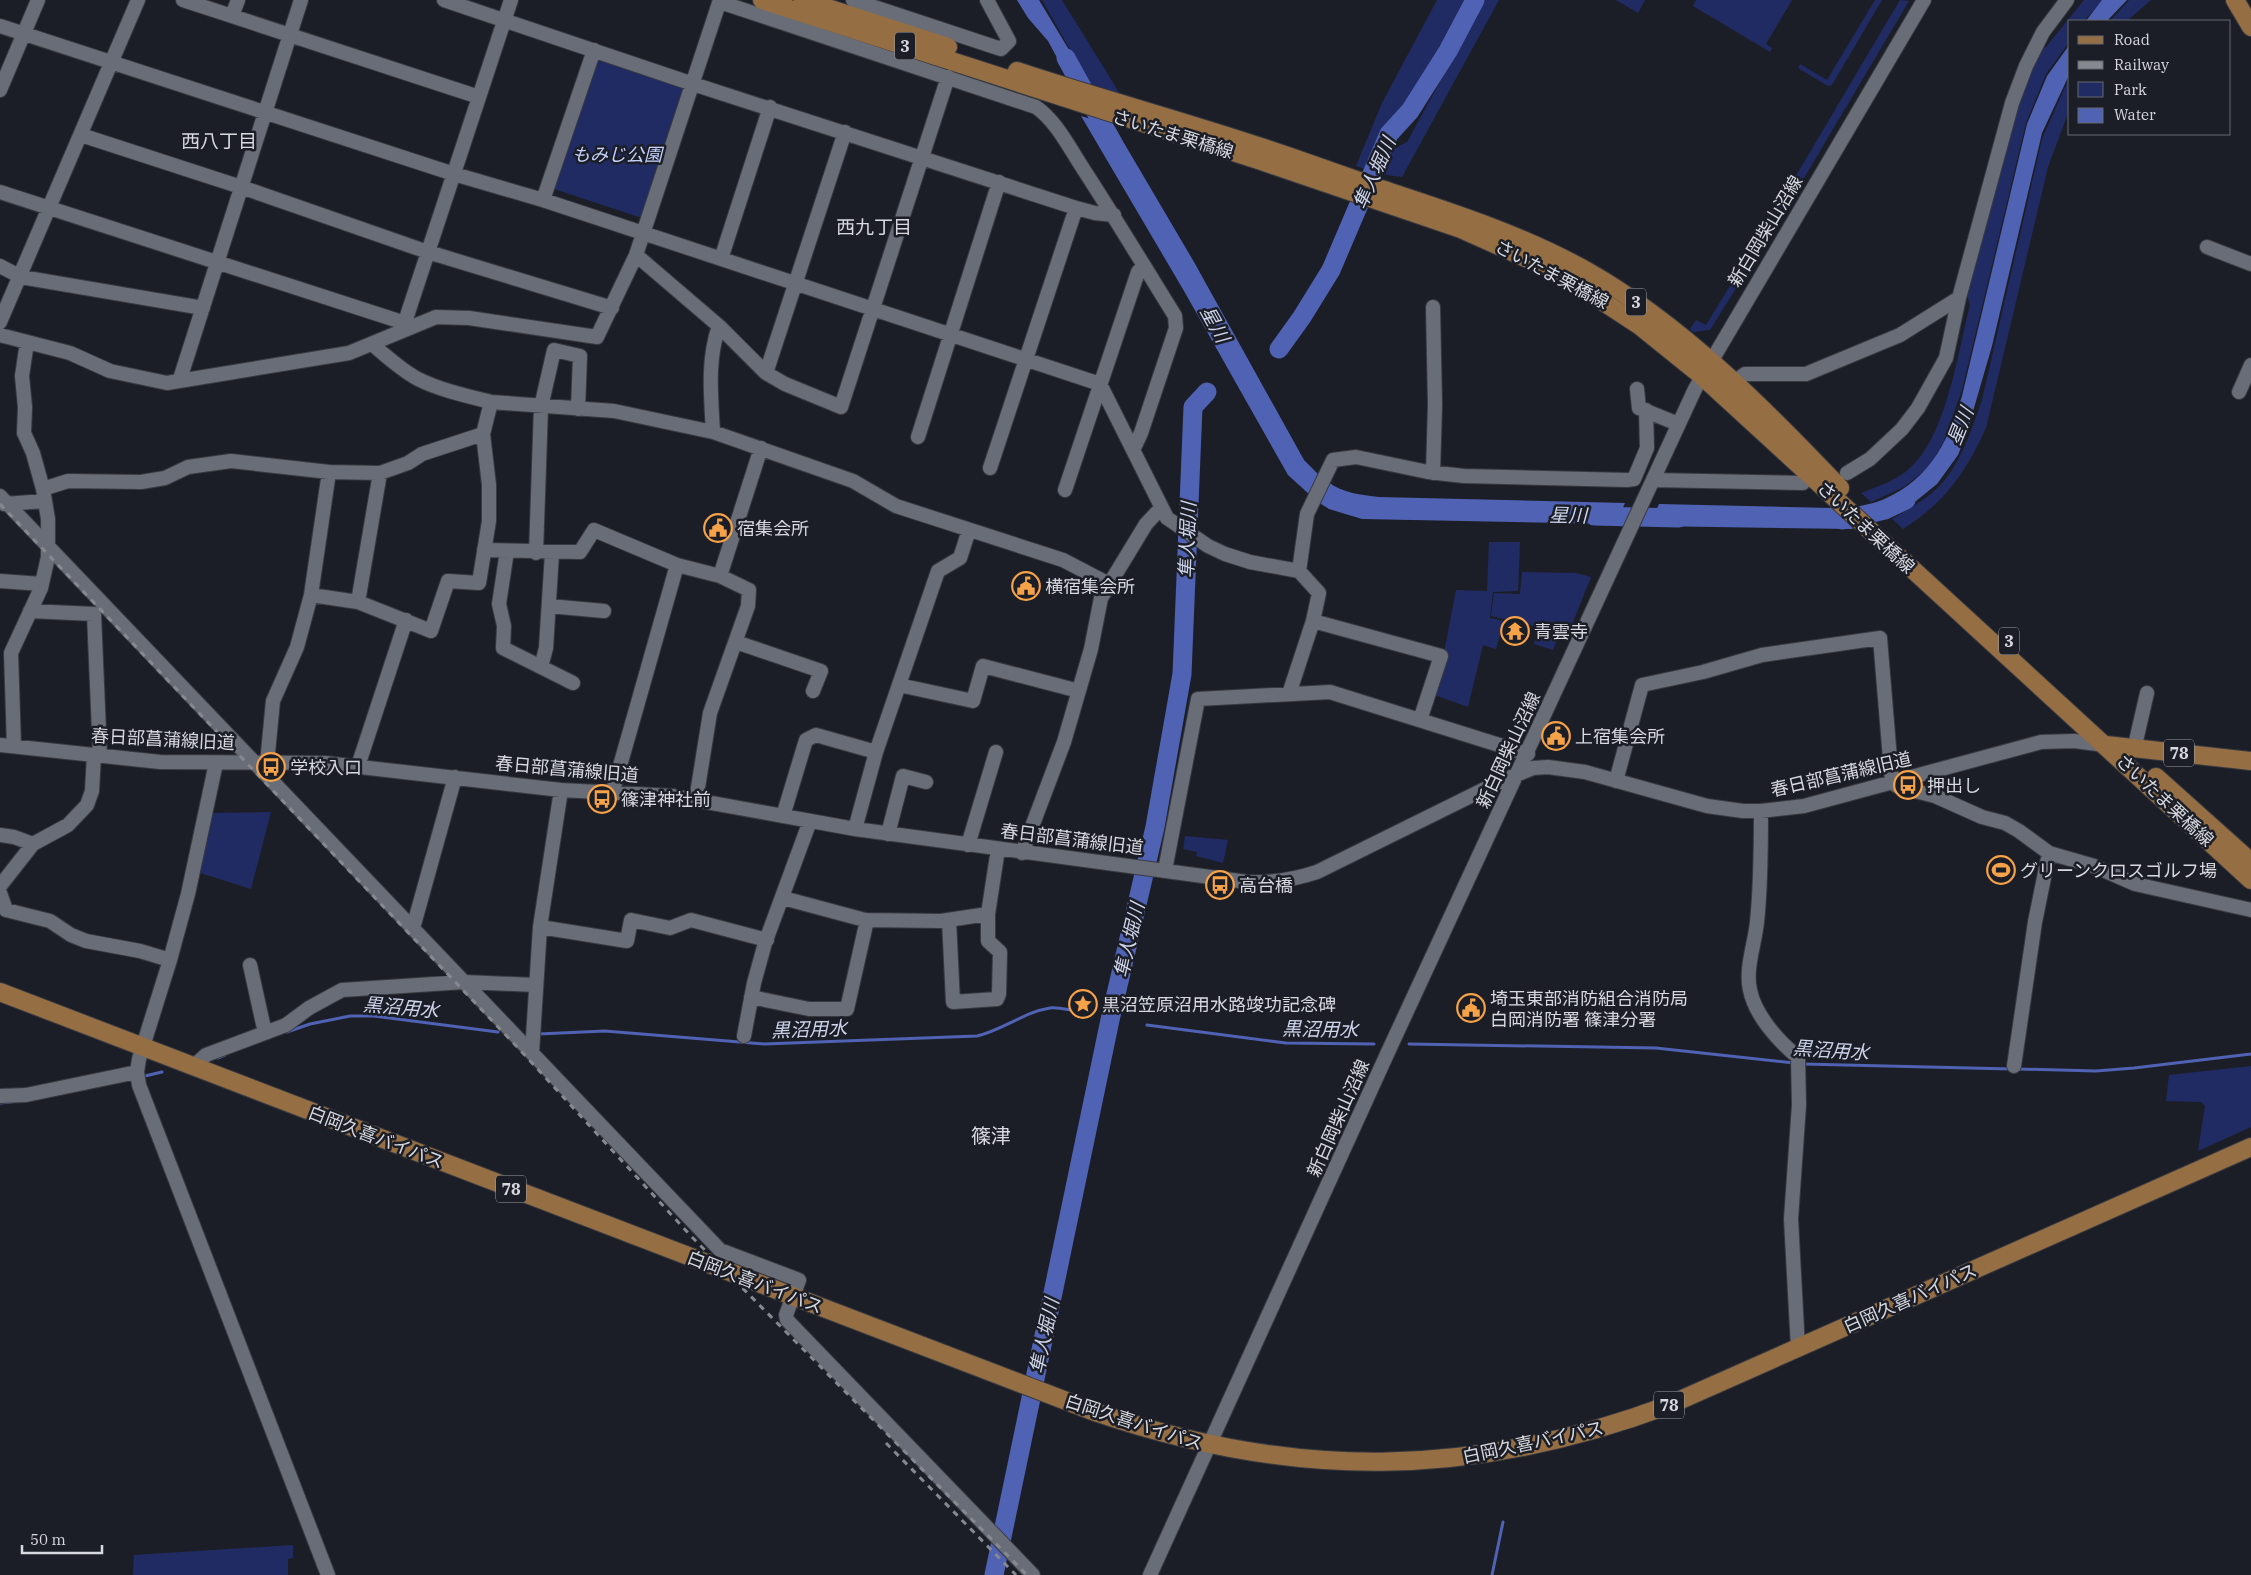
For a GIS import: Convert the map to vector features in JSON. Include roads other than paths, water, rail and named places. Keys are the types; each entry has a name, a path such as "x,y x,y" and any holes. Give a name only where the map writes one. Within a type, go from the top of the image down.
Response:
{"main road":[{"name":"さいたま栗橋線","path":"762,0 1125,119 1381,195 1548,268 1622,313 1706,369 1733,383 1782,427 1838,484 1886,538 2251,862"},
{"name":"さいたま栗橋線","path":"803,0 1038,78 1260,147 1356,187"},
{"path":"2235,0 2251,27"},
{"name":"さいたま栗橋線","path":"1706,369 1838,484"},
{"name":"さいたま栗橋線","path":"2122,747 2251,880"},
{"name":"78","path":"2122,747 2251,761"},
{"name":"白岡久喜バイパス","path":"0,992 1124,1422 1209,1446 1299,1459 1375,1462 1438,1460 1502,1451 1585,1433 1628,1420 1669,1405 2251,1147"}],"street":[{"path":"0,90 38,0"},
{"path":"0,322 138,0"},
{"path":"232,16 238,0"},
{"path":"180,379 301,0"},
{"path":"444,0 693,84 770,107 1076,208 1114,215"},
{"path":"404,328 511,0"},
{"path":"853,0 1001,49 1009,41 987,0"},
{"name":"新白岡柴山沼線","path":"1150,1575 1388,1052 1528,754 1678,424 1706,369 1924,0"},
{"path":"1838,484 1870,459 1902,429 1918,408 1946,358 1959,298 2012,103 2026,66 2043,32 2067,0"},
{"path":"191,1 479,97"},
{"path":"0,335 70,353 110,371 167,383 180,379 349,353 404,328 436,317 469,318 597,337 636,255 720,1 1036,106 1043,111 1056,127 1114,215 1175,316 1176,328 1141,433 1133,450"},
{"path":"0,26 454,174 543,200 795,285 1100,384 1161,508 1175,525 1208,546 1250,562 1299,571 1319,593 1314,621 1289,694"},
{"path":"543,200 594,50"},
{"path":"636,255 719,326 766,373 785,384 841,407 948,77"},
{"path":"721,259 770,107"},
{"path":"766,373 845,132"},
{"path":"81,135 241,187 428,252 612,308"},
{"path":"918,437 999,182"},
{"path":"0,192 218,262 404,328"},
{"path":"990,468 1076,208"},
{"path":"2207,247 2251,264"},
{"path":"0,266 21,276 203,308"},
{"path":"1065,490 1138,272 1144,266"},
{"path":"1733,383 1746,374 1806,374 1900,335 1959,298"},
{"path":"1433,308 1435,406 1433,472"},
{"path":"713,432 710,377 713,343 719,326"},
{"path":"7,746 11,654 42,584 48,546 44,495 24,432 25,407 22,376 27,342"},
{"path":"372,344 418,379 491,402 614,411 713,432 853,481 896,506 1063,560 1109,584"},
{"path":"536,553 541,407 554,350 580,356 578,409"},
{"path":"2239,392 2251,364"},
{"path":"1637,389 1639,408 1678,424"},
{"path":"311,595 358,602 431,631 448,581 480,583 488,521 490,485 483,434 491,402"},
{"path":"1299,571 1307,514 1329,464 1338,458 1356,457 1464,476 1634,478 1647,448 1646,410"},
{"path":"3,501 44,495 68,481 141,482 164,478 188,467 232,461 329,472 380,473 408,463 422,454 483,434"},
{"path":"720,576 761,448"},
{"path":"261,763 273,701 298,647 311,595 329,472"},
{"path":"358,602 380,473"},
{"path":"1651,484 1803,483"},
{"path":"3,501 261,763 413,928 720,1250 799,1280 786,1315 787,1320 1033,1575"},
{"path":"1022,853 1064,742 1090,649 1098,610 1109,584 1146,524 1161,508"},
{"path":"484,550 536,553 580,552 594,530 676,565 720,576 749,590 748,606 710,713 696,800"},
{"path":"855,829 876,752 938,571 960,558 969,530"},
{"path":"507,551 499,604 504,626 503,648 573,684"},
{"path":"541,667 546,648 552,553"},
{"path":"612,794 676,565"},
{"path":"0,581 42,584"},
{"path":"549,606 604,611"},
{"path":"0,886 32,844 68,825 87,805 92,791 97,755 94,614 30,611"},
{"path":"358,766 406,620"},
{"path":"1314,621 1440,656 1420,720"},
{"path":"1616,781 1642,685 1703,672 1762,654 1880,638 1892,783 1899,787 1935,796 1982,816 2005,823 2020,830 2049,853 2094,866 2135,884 2251,910"},
{"path":"736,642 821,671 813,691"},
{"path":"899,685 973,701 982,666 1079,691"},
{"path":"1161,869 1198,699 1330,692 1528,754"},
{"path":"2122,747 2136,741 2147,692"},
{"path":"783,816 806,740 816,735 876,752"},
{"name":"春日部菖蒲線旧道","path":"7,746 160,762 358,766 561,790 655,795 696,800 810,822 888,834 1247,882 1269,883 1293,880 1316,872 1519,773 1533,768 1566,768 1707,806 1743,811 1761,811 1804,806 2041,742 2074,741 2122,747"},
{"path":"968,845 996,752"},
{"path":"216,763 188,894 170,960 142,1046 137,1072 139,1086 328,1575"},
{"path":"888,834 904,776 926,782"},
{"path":"413,928 455,777"},
{"path":"532,1053 540,927 561,790"},
{"path":"1761,811 1761,866 1757,922 1748,983 1758,1011 1798,1064 1799,1105 1791,1218 1798,1348"},
{"path":"744,1036 751,997 766,940 810,822"},
{"path":"0,835 14,837 32,844"},
{"path":"949,920 952,1002 997,999 999,994 1000,952 999,949 988,941 988,914 998,849"},
{"path":"2014,1066 2035,922 2049,853"},
{"path":"0,893 6,910 50,921 71,935 86,941 140,950 170,960"},
{"path":"783,898 867,920 949,920 988,914"},
{"path":"540,927 627,942 631,920 670,928 691,920 766,940"},
{"path":"751,997 809,1009 847,1009 867,920"},
{"path":"250,965 265,1033"},
{"path":"194,1066 206,1055 286,1025 309,1008 342,990 464,982 535,985"},
{"path":"0,1096 26,1095 137,1072"}],"water":[{"path":"1017,0 1039,0 1089,83 1068,78 1048,41 1028,18"},
{"path":"2102,0 2127,0 2108,20 2087,20"},
{"path":"2068,47 2068,77 2042,133 1992,346 1967,432 1958,455 1937,484 1916,501 1889,517 1874,503 1908,486 1921,474 1932,462 1941,447 1956,414 1962,396 2027,124 2047,76"},
{"path":"1081,116 1114,126 1194,262 1304,460 1319,475 1310,495 1288,475 1184,291"},
{"path":"1328,482 1346,491 1379,497 1625,503 1615,524 1362,519 1329,509 1318,502"},
{"path":"1659,504 1832,508 1853,529 1649,526"}],"waterway":[{"name":"隼人堀川","path":"1279,349 1302,317 1331,270 1389,134 1410,111 1448,51 1475,0"},
{"name":"星川","path":"1066,58 1113,143"},
{"name":"隼人堀川","path":"994,1575 1110,1020 1155,827 1182,674 1193,407 1207,392"},
{"name":"星川","path":"1842,520 1885,510 1906,500"},
{"name":"星川","path":"1594,516 1679,518"},
{"name":"黒沼用水","path":"538,1034 605,1031 764,1044 977,1036 996,1030 1040,1010 1060,1008 1077,1011"},
{"name":"黒沼用水","path":"287,1032 310,1024 350,1016 374,1016 498,1032"},
{"name":"黒沼用水","path":"1147,1025 1286,1043 1374,1044"},
{"name":"黒沼用水","path":"1409,1044 1656,1048 1794,1063"},
{"name":"黒沼用水","path":"2018,1069 2096,1071 2251,1054"},
{"name":"黒沼用水","path":"218,1058 225,1055"},
{"name":"黒沼用水","path":"1803,1064 2011,1069"},
{"name":"黒沼用水","path":"145,1076 162,1072"},
{"name":"黒沼用水","path":"0,1103 11,1102"},
{"path":"1492,1575 1503,1522"}],"railway":[{"path":"0,504 521,1051 690,1235 1027,1575"},
{"path":"886,1443 1016,1575"}],"place":[{"name":"宿集会所","path":"718,528"},
{"name":"横宿集会所","path":"1026,586"},
{"name":"青雲寺","path":"1515,631"},
{"name":"上宿集会所","path":"1556,736"},
{"name":"学校入口","path":"271,767"},
{"name":"押出し","path":"1908,785"},
{"name":"篠津神社前","path":"602,799"},
{"name":"グリーンクロスゴルフ場","path":"2001,870"},
{"name":"高台橋","path":"1220,885"},
{"name":"黒沼笠原沼用水路竣功記念碑","path":"1083,1004"},
{"name":"埼玉東部消防組合消防局 白岡消防署 篠津分署","path":"1471,1008"}],"district":[{"name":"西八丁目","path":"219,141"},
{"name":"西九丁目","path":"874,227"},
{"name":"篠津","path":"991,1135"}],"park label":[{"name":"もみじ公園","path":"617,154"}]}
